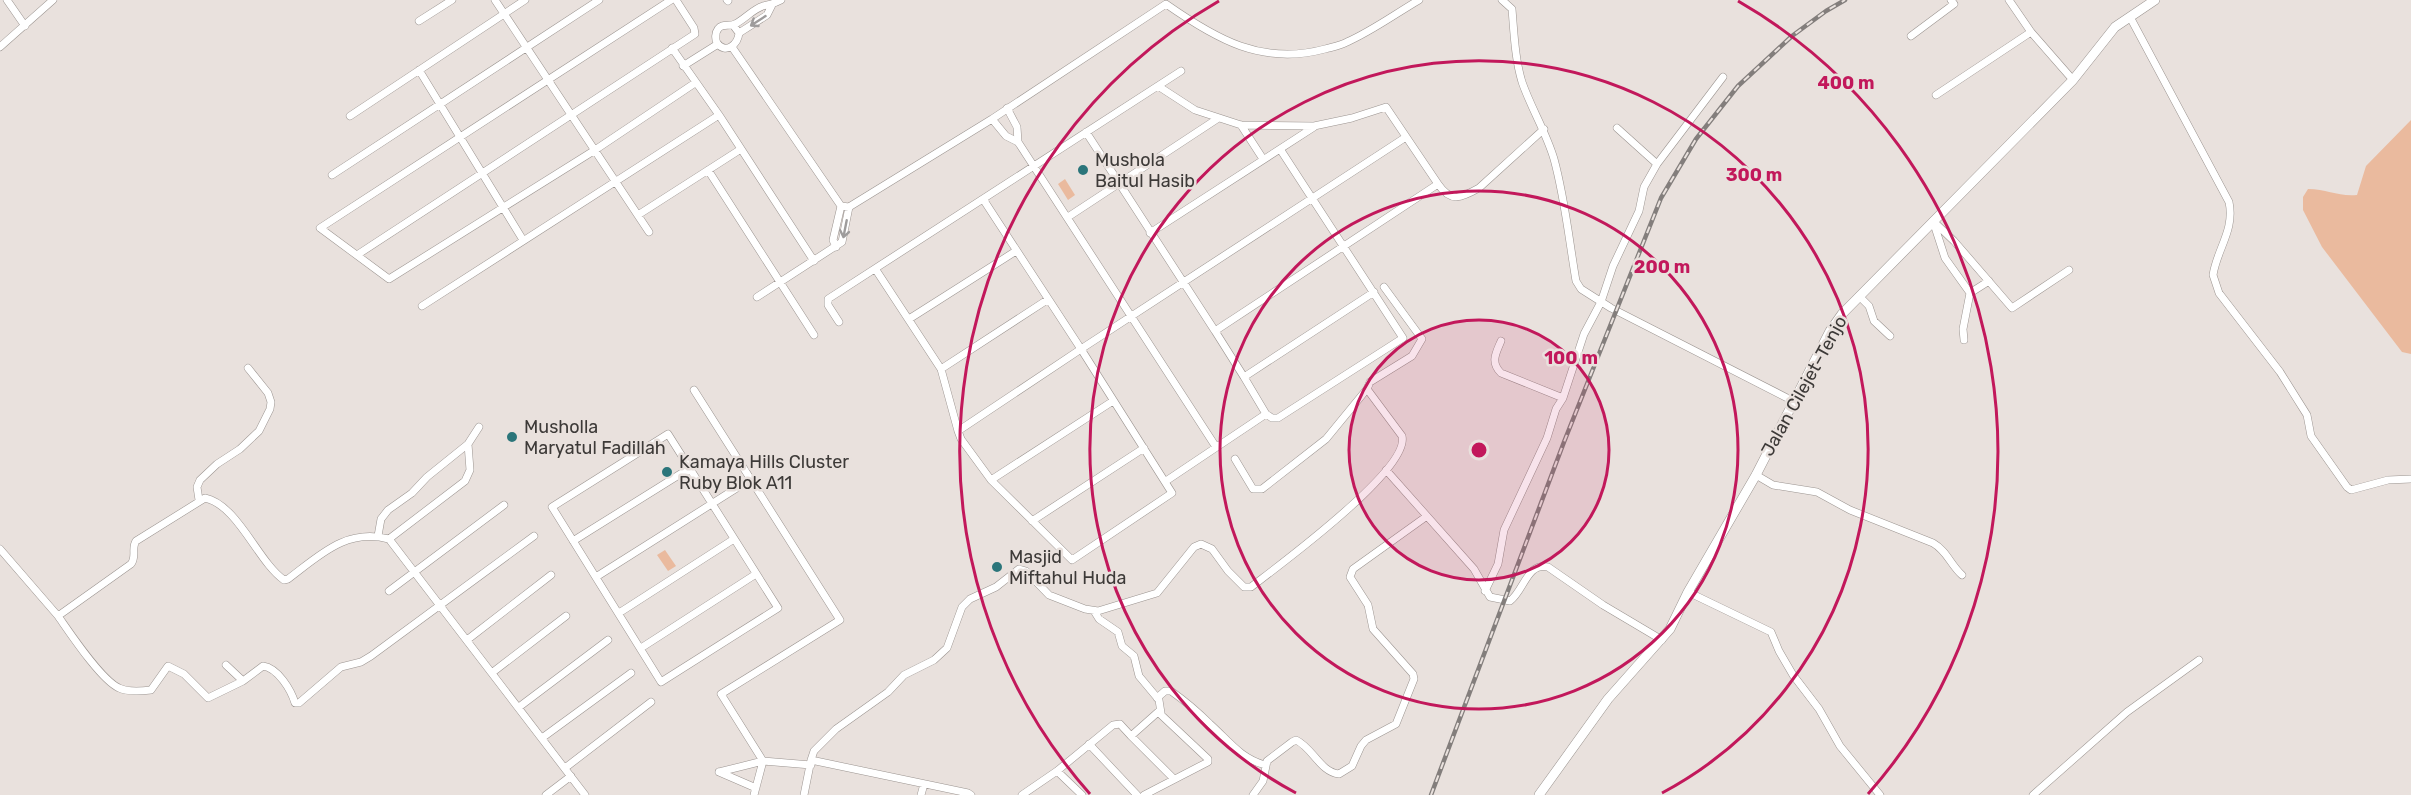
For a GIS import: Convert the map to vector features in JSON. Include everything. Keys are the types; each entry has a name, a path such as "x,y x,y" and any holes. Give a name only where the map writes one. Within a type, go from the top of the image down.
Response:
{"main road":[{"name":"Jalan Cilejet–Tenjo","path":"1544,792 1608,699 1662,640 1756,475 1830,331 1842,314 2073,80 2110,33 2155,0"}],"street":[{"path":"7,0 25,26"},
{"path":"0,47 53,0"},
{"path":"419,21 452,0"},
{"path":"495,0 650,232"},
{"path":"350,116 525,0"},
{"path":"332,175 599,0"},
{"path":"671,0 320,228 389,279 595,150 695,83"},
{"path":"357,255 695,34 696,31 676,0"},
{"path":"732,26 763,6 772,5 781,0"},
{"path":"841,206 849,207 992,119 1166,4 1219,38 1243,48 1277,55 1308,53 1345,43 1419,0"},
{"path":"1502,0 1512,9 1518,67 1523,85 1544,129 1554,158 1576,281 1581,289 1601,302 1793,401"},
{"path":"2009,0 2031,32 2073,80"},
{"path":"1911,36 1955,1"},
{"path":"739,33 767,15 772,5"},
{"path":"2130,17 2229,202 2232,218 2230,228 2213,275 2219,293 2285,381 2307,415 2314,442 2347,487 2351,490 2388,480 2411,478"},
{"path":"724,24 732,26 739,33 738,41 732,47 725,48 718,44 715,36 724,24"},
{"path":"1936,95 2031,32"},
{"path":"683,66 718,44"},
{"path":"732,47 841,206 833,240 836,247"},
{"path":"672,48 814,261"},
{"path":"418,70 523,240"},
{"path":"839,322 828,305 828,299 1180,71"},
{"path":"1485,591 1498,564 1504,530 1522,495 1556,409 1563,398 1584,334 1601,302 1613,266 1639,211 1644,187 1657,164 1723,77"},
{"path":"1158,86 1195,110 1241,125 1314,126 1352,118 1386,106 1446,195 1454,197 1467,195 1479,188 1544,129"},
{"path":"1007,108 1017,127 1018,142"},
{"path":"422,306 718,115"},
{"path":"992,119 1006,136 1018,142 1216,447"},
{"path":"1068,217 1217,119"},
{"path":"1241,125 1263,159"},
{"path":"1150,234 1314,126"},
{"path":"1617,128 1657,164"},
{"path":"1086,132 1182,284 1244,376 1266,414 1272,418 1278,417 1402,340 1403,336 1280,149"},
{"path":"958,431 1406,136"},
{"path":"638,215 741,149"},
{"path":"708,170 814,335"},
{"path":"1215,331 1438,184"},
{"path":"876,270 941,369 961,439 991,480 1072,560 1170,496 1171,489 1166,481 983,199"},
{"path":"757,297 842,242 849,207"},
{"path":"1933,221 1954,241 2009,307 2014,308 2069,270"},
{"path":"1933,221 1945,258 1970,293 1963,329 1964,340"},
{"path":"909,319 1016,251"},
{"path":"1970,293 1989,281"},
{"path":"1235,459 1252,489 1262,489 1326,439 1367,389 1370,382 1412,356 1422,339 1384,287"},
{"path":"1244,376 1374,292"},
{"path":"1859,296 1869,306 1874,321 1890,336"},
{"path":"941,369 1047,300"},
{"path":"1501,341 1494,358 1496,368 1501,373 1563,398"},
{"path":"199,500 197,487 200,480 217,464 240,449 259,430 270,409 272,402 268,393 248,368"},
{"path":"804,795 814,752 836,729 888,692 904,675 934,660 947,648 966,602 996,587 1019,569 1026,571 1049,595 1094,611 1157,593 1194,547 1201,544 1212,549 1228,571 1244,587 1251,587 1335,522 1386,470 1403,445 1404,439 1367,389"},
{"path":"694,390 840,620 721,694 763,761 755,792 719,772 763,761 811,762 971,795"},
{"path":"991,480 1113,400"},
{"path":"1166,481 1266,414"},
{"path":"378,536 383,515 468,444 479,428"},
{"path":"668,434 690,468 778,608 661,682 552,507 668,434"},
{"path":"389,539 465,481 470,470 468,444"},
{"path":"1032,522 1144,448"},
{"path":"573,541 690,468"},
{"path":"1386,470 1474,569 1485,591 1493,598 1510,600 1517,595 1533,569 1548,567 1603,605 1662,640"},
{"path":"1756,475 1773,485 1817,492 1850,510 1933,543 1945,551 1954,568 1962,575"},
{"path":"596,577 751,479"},
{"path":"58,616 131,564 134,560 133,547 136,541 205,498 218,504 242,528 284,580 339,543 357,537 378,536 389,539 585,795"},
{"path":"389,591 504,506"},
{"path":"1253,795 1263,782 1265,765 1271,757 1296,741 1302,743 1330,772 1344,772 1356,760 1366,740 1396,724 1414,679 1410,671 1373,629 1368,605 1350,577 1353,569 1428,516"},
{"path":"0,549 58,616 112,684 122,689 152,690 168,666 184,674 208,698 243,681 266,666 272,669 291,692 295,703 299,704 340,667 361,662 371,656 534,536"},
{"path":"619,613 734,539"},
{"path":"641,648 756,574"},
{"path":"466,640 551,575"},
{"path":"1688,592 1771,632 1793,675 1819,709 1840,746 1880,795"},
{"path":"1094,611 1099,619 1119,634 1122,646 1135,658 1139,676 1161,704 1161,713"},
{"path":"493,672 566,616"},
{"path":"519,707 608,640"},
{"path":"2033,795 2127,712 2199,660"},
{"path":"226,665 243,681"},
{"path":"542,738 631,673"},
{"path":"1157,698 1165,691 1171,691 1213,726 1232,748 1253,762 1265,765"},
{"path":"565,768 651,702"},
{"path":"1131,736 1155,713 1161,713 1208,759 1206,764 1173,778 1144,795"},
{"path":"1026,794 1116,723 1120,724 1173,778"},
{"path":"1089,744 1137,795"},
{"path":"1057,771 1082,795"},
{"path":"546,795 571,776"},
{"path":"921,795 924,784"}],"shaded area":[{"path":"2411,120 2411,354 2402,352 2322,247 2303,210 2303,197 2308,189 2357,195 2366,166"},
{"path":"1065,179 1075,195 1068,200 1058,184"},
{"path":"665,550 676,566 668,571 657,555"}],"railway":[{"path":"1431,795 1564,442 1661,198 1696,139 1738,86 1792,36 1845,0"}],"place":[{"name":"Mushola Baitul Hasib","path":"1083,170"},
{"name":"Musholla Maryatul Fadillah","path":"512,437"},
{"name":"Kamaya Hills Cluster Ruby Blok A11","path":"667,472"},
{"name":"Masjid Miftahul Huda","path":"997,567"}]}
